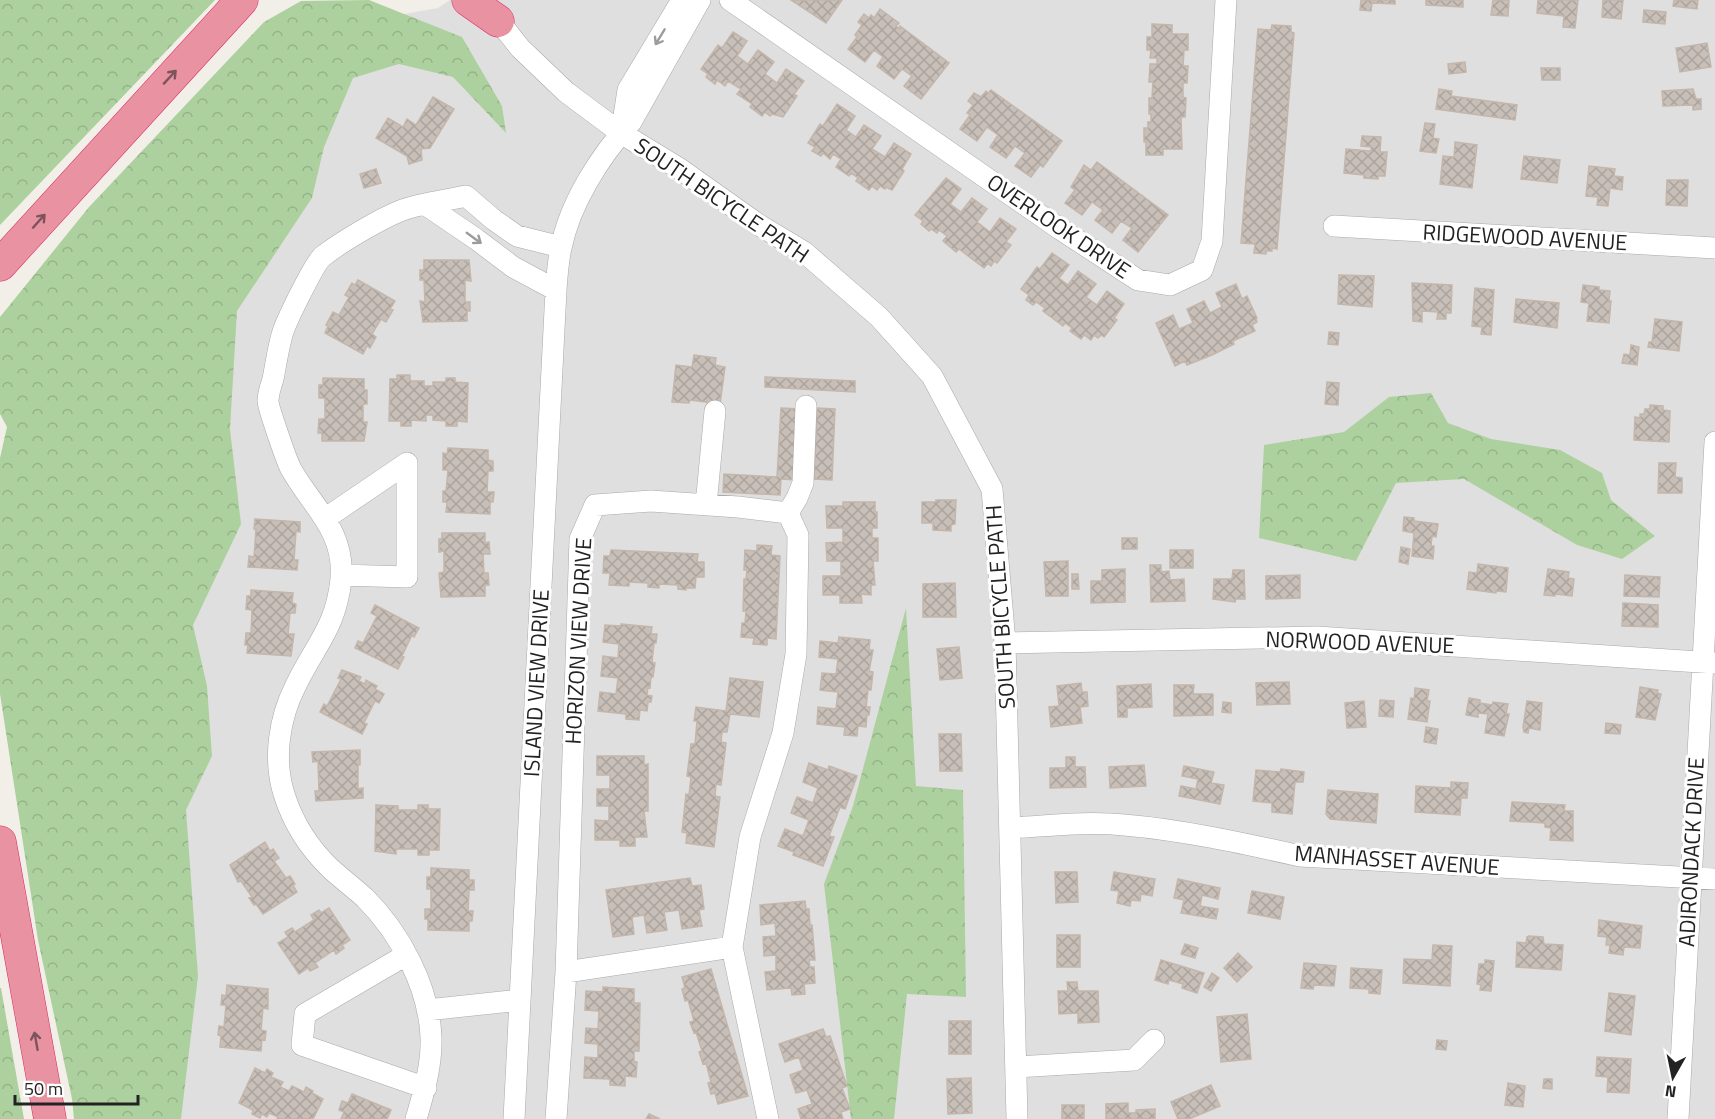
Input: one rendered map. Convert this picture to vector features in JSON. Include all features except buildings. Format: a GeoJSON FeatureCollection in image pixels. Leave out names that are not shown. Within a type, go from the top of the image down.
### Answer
{"type":"FeatureCollection","features":[{"type":"Feature","properties":{"kind":"highway"},"geometry":{"type":"LineString","coordinates":[[0,265],[242,0]]}},
{"type":"Feature","properties":{"kind":"highway"},"geometry":{"type":"LineString","coordinates":[[468,0],[490,10]]}},
{"type":"Feature","properties":{"kind":"highway"},"geometry":{"type":"LineString","coordinates":[[0,842],[50,1119]]}},
{"type":"Feature","properties":{"kind":"street"},"geometry":{"type":"LineString","coordinates":[[416,1119],[426,1088],[431,1036],[421,987],[406,955],[375,909],[332,870],[308,843],[290,813],[281,786],[278,756],[284,716],[296,685],[329,627],[338,601],[341,575],[338,546],[326,518],[291,468],[268,401],[282,333],[320,258],[400,211],[466,196],[517,236],[561,247],[582,188],[633,124],[694,31],[700,0],[679,5],[628,90],[633,124]]}},
{"type":"Feature","properties":{"kind":"street","name":"OVERLOOK DRIVE"},"geometry":{"type":"LineString","coordinates":[[730,0],[1060,229],[1138,280],[1170,285],[1203,270],[1212,241],[1226,0]]}},
{"type":"Feature","properties":{"kind":"street","name":"SOUTH BICYCLE PATH"},"geometry":{"type":"LineString","coordinates":[[490,10],[538,67],[566,92],[633,124],[680,169],[759,225],[804,252],[879,317],[932,376],[992,489],[1005,643],[1017,1119]]}},
{"type":"Feature","properties":{"kind":"street"},"geometry":{"type":"LineString","coordinates":[[426,205],[513,267],[556,290]]}},
{"type":"Feature","properties":{"kind":"street","name":"RIDGEWOOD AVENUE"},"geometry":{"type":"LineString","coordinates":[[1334,226],[1715,248]]}},
{"type":"Feature","properties":{"kind":"street","name":"ISLAND VIEW DRIVE"},"geometry":{"type":"LineString","coordinates":[[514,1119],[556,290],[561,247]]}},
{"type":"Feature","properties":{"kind":"street"},"geometry":{"type":"LineString","coordinates":[[768,1119],[732,947],[750,837],[783,733],[796,654],[798,535],[788,513],[803,483],[806,406]]}},
{"type":"Feature","properties":{"kind":"street"},"geometry":{"type":"LineString","coordinates":[[706,505],[715,411]]}},
{"type":"Feature","properties":{"kind":"street","name":"ADIRONDACK DRIVE"},"geometry":{"type":"LineString","coordinates":[[1678,1119],[1690,878],[1708,662],[1715,442]]}},
{"type":"Feature","properties":{"kind":"street"},"geometry":{"type":"LineString","coordinates":[[326,518],[407,463],[407,577],[341,575]]}},
{"type":"Feature","properties":{"kind":"street","name":"HORIZON VIEW DRIVE"},"geometry":{"type":"LineString","coordinates":[[555,1119],[566,972],[580,539],[595,505],[651,501],[788,513]]}},
{"type":"Feature","properties":{"kind":"street","name":"NORWOOD AVENUE"},"geometry":{"type":"LineString","coordinates":[[1005,643],[1317,637],[1708,662]]}},
{"type":"Feature","properties":{"kind":"street","name":"MANHASSET AVENUE"},"geometry":{"type":"LineString","coordinates":[[1010,828],[1088,824],[1123,825],[1248,844],[1300,856],[1715,879]]}},
{"type":"Feature","properties":{"kind":"street"},"geometry":{"type":"LineString","coordinates":[[566,972],[732,947]]}},
{"type":"Feature","properties":{"kind":"street"},"geometry":{"type":"LineString","coordinates":[[406,955],[305,1014],[302,1045],[426,1088]]}},
{"type":"Feature","properties":{"kind":"street"},"geometry":{"type":"LineString","coordinates":[[427,1010],[520,1000]]}},
{"type":"Feature","properties":{"kind":"street"},"geometry":{"type":"LineString","coordinates":[[1016,1067],[1134,1060],[1154,1040]]}},
{"type":"Feature","properties":{"kind":"shaded area"},"geometry":{"type":"Polygon","coordinates":[[[450,0],[1715,0],[1715,1119],[151,1119],[202,110],[331,27],[438,8],[450,0]]]}},
{"type":"Feature","properties":{"kind":"green space"},"geometry":{"type":"Polygon","coordinates":[[[0,0],[215,0],[0,225],[0,0]]]}},
{"type":"Feature","properties":{"kind":"green space"},"geometry":{"type":"Polygon","coordinates":[[[369,0],[462,37],[502,106],[506,133],[453,77],[399,64],[353,78],[324,147],[312,198],[237,311],[230,429],[241,524],[193,625],[207,686],[212,756],[186,810],[198,976],[181,1119],[74,1119],[72,1099],[38,940],[0,694],[0,458],[7,427],[0,414],[0,317],[89,207],[264,22],[301,1],[369,0]]]}},
{"type":"Feature","properties":{"kind":"green space"},"geometry":{"type":"Polygon","coordinates":[[[1431,393],[1448,423],[1491,439],[1560,450],[1602,473],[1611,500],[1655,536],[1622,559],[1577,545],[1464,479],[1396,483],[1356,561],[1259,538],[1264,445],[1344,432],[1389,397],[1431,393]]]}},
{"type":"Feature","properties":{"kind":"green space"},"geometry":{"type":"Polygon","coordinates":[[[906,608],[916,786],[963,790],[966,997],[907,994],[894,1119],[851,1119],[824,884],[853,806],[906,608]]]}},
{"type":"Feature","properties":{"kind":"green space"},"geometry":{"type":"Polygon","coordinates":[[[1,988],[24,1119],[0,1119],[1,988]]]}}]}
